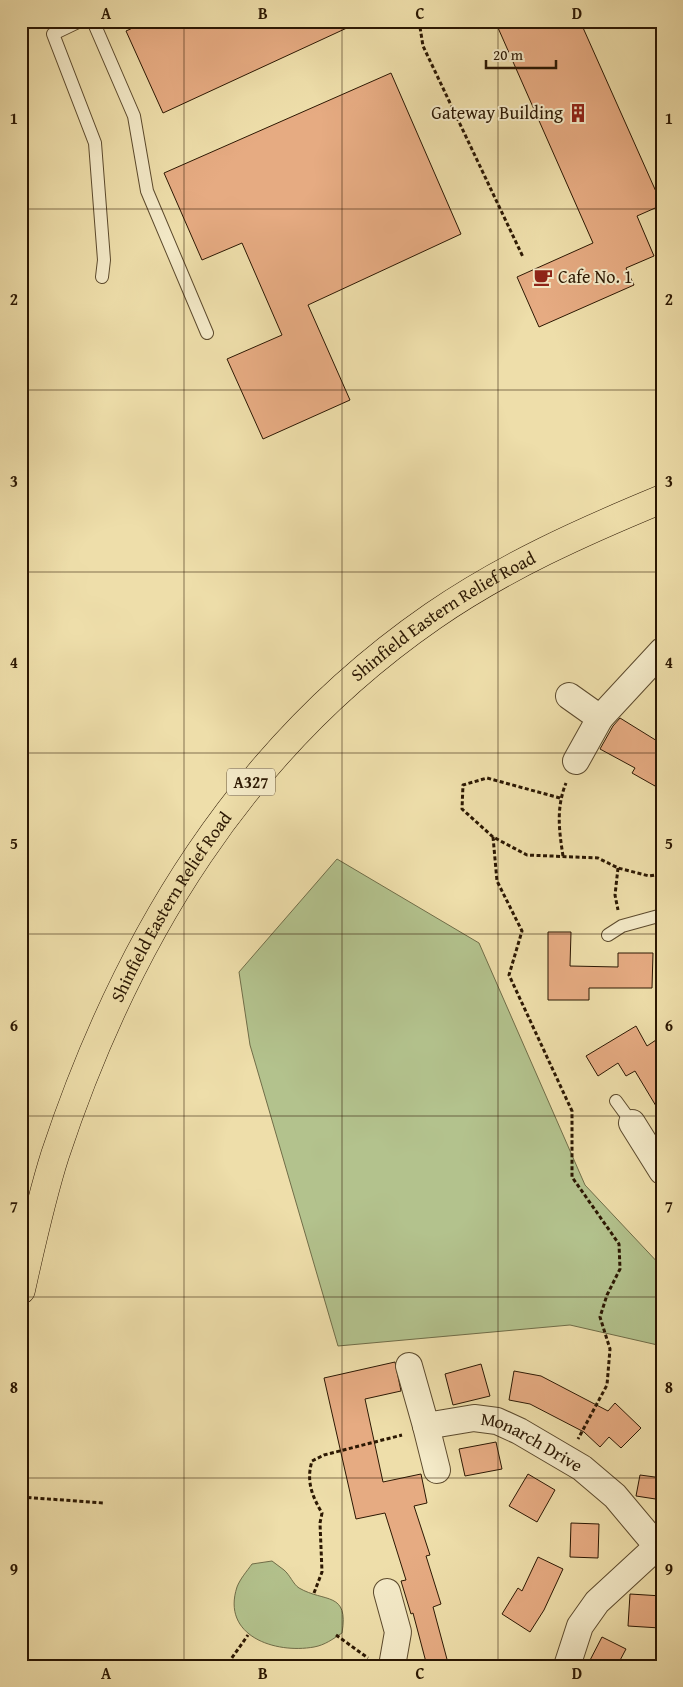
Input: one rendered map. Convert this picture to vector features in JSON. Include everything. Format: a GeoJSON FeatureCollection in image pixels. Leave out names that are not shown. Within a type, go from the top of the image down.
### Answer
{"type":"FeatureCollection","features":[{"type":"Feature","properties":{"kind":"main road","name":"Shinfield Eastern Relief Road"},"geometry":{"type":"LineString","coordinates":[[21,1290],[54,1158],[110,1010],[149,935],[200,851],[249,783],[302,726],[343,687],[385,651],[433,615],[479,586],[550,547],[662,499]]}},
{"type":"Feature","properties":{"kind":"street"},"geometry":{"type":"LineString","coordinates":[[576,761],[600,718],[662,651]]}},
{"type":"Feature","properties":{"kind":"street"},"geometry":{"type":"LineString","coordinates":[[568,696],[600,718]]}},
{"type":"Feature","properties":{"kind":"street"},"geometry":{"type":"LineString","coordinates":[[632,1123],[660,1162]]}},
{"type":"Feature","properties":{"kind":"street"},"geometry":{"type":"LineString","coordinates":[[409,1366],[436,1470]]}},
{"type":"Feature","properties":{"kind":"street","name":"Monarch Drive"},"geometry":{"type":"LineString","coordinates":[[426,1427],[474,1418],[497,1421],[582,1468],[615,1496],[660,1547]]}},
{"type":"Feature","properties":{"kind":"street"},"geometry":{"type":"LineString","coordinates":[[566,1666],[580,1626],[597,1602],[660,1547]]}},
{"type":"Feature","properties":{"kind":"street"},"geometry":{"type":"LineString","coordinates":[[381,1663],[398,1632],[386,1592]]}},
{"type":"Feature","properties":{"kind":"lane"},"geometry":{"type":"LineString","coordinates":[[80,21],[53,34],[96,143],[104,260],[102,277]]}},
{"type":"Feature","properties":{"kind":"lane"},"geometry":{"type":"LineString","coordinates":[[93,21],[134,116],[147,191],[207,333]]}},
{"type":"Feature","properties":{"kind":"lane"},"geometry":{"type":"LineString","coordinates":[[608,935],[622,926],[662,915]]}},
{"type":"Feature","properties":{"kind":"lane"},"geometry":{"type":"LineString","coordinates":[[616,1101],[632,1123]]}},
{"type":"Feature","properties":{"kind":"path"},"geometry":{"type":"LineString","coordinates":[[419,21],[422,46],[523,257]]}},
{"type":"Feature","properties":{"kind":"path"},"geometry":{"type":"LineString","coordinates":[[563,856],[558,824],[560,798],[576,761]]}},
{"type":"Feature","properties":{"kind":"path"},"geometry":{"type":"LineString","coordinates":[[560,798],[486,778],[463,785],[462,809],[493,838],[527,855],[598,858],[618,868],[650,876],[662,874]]}},
{"type":"Feature","properties":{"kind":"path"},"geometry":{"type":"LineString","coordinates":[[493,838],[498,880],[522,931],[509,976],[572,1111],[572,1177],[619,1244],[620,1270],[607,1295],[600,1318],[610,1349],[607,1385],[566,1459]]}},
{"type":"Feature","properties":{"kind":"path"},"geometry":{"type":"LineString","coordinates":[[618,868],[615,895],[622,926]]}},
{"type":"Feature","properties":{"kind":"path"},"geometry":{"type":"LineString","coordinates":[[314,1593],[322,1572],[320,1523],[322,1513],[312,1496],[309,1473],[312,1461],[324,1454],[426,1427]]}},
{"type":"Feature","properties":{"kind":"path"},"geometry":{"type":"LineString","coordinates":[[21,1497],[104,1502]]}},
{"type":"Feature","properties":{"kind":"path"},"geometry":{"type":"LineString","coordinates":[[222,1666],[229,1662],[248,1634]]}},
{"type":"Feature","properties":{"kind":"path"},"geometry":{"type":"LineString","coordinates":[[336,1635],[381,1663]]}},
{"type":"Feature","properties":{"kind":"green space"},"geometry":{"type":"Polygon","coordinates":[[[337,859],[479,943],[585,1185],[662,1267],[662,1346],[570,1325],[338,1346],[250,1045],[239,972],[337,859]]]}},
{"type":"Feature","properties":{"kind":"green space"},"geometry":{"type":"Polygon","coordinates":[[[272,1561],[286,1572],[299,1588],[333,1600],[338,1604],[342,1610],[342,1633],[322,1645],[299,1648],[268,1644],[255,1638],[244,1629],[237,1618],[234,1604],[237,1587],[252,1564],[272,1561]]]}},
{"type":"Feature","properties":{"kind":"building"},"geometry":{"type":"Polygon","coordinates":[[[148,21],[362,21],[163,113],[126,31],[148,21]]]}},
{"type":"Feature","properties":{"kind":"building","name":"Gateway Building"},"geometry":{"type":"Polygon","coordinates":[[[495,21],[580,21],[662,205],[637,216],[654,256],[626,268],[634,285],[539,327],[517,277],[593,243],[495,21]]]}},
{"type":"Feature","properties":{"kind":"building"},"geometry":{"type":"Polygon","coordinates":[[[391,73],[461,234],[308,305],[350,400],[263,439],[227,359],[282,335],[242,243],[202,260],[164,173],[391,73]]]}},
{"type":"Feature","properties":{"kind":"building"},"geometry":{"type":"Polygon","coordinates":[[[620,718],[662,744],[662,773],[655,786],[632,773],[635,768],[600,749],[613,726],[620,718]]]}},
{"type":"Feature","properties":{"kind":"building"},"geometry":{"type":"Polygon","coordinates":[[[548,932],[571,932],[570,966],[618,967],[618,953],[653,953],[652,988],[589,988],[589,1000],[548,1000],[548,932]]]}},
{"type":"Feature","properties":{"kind":"building"},"geometry":{"type":"Polygon","coordinates":[[[636,1026],[647,1046],[662,1036],[662,1116],[635,1071],[626,1076],[618,1063],[598,1076],[586,1056],[636,1026]]]}},
{"type":"Feature","properties":{"kind":"building"},"geometry":{"type":"Polygon","coordinates":[[[395,1362],[401,1391],[365,1399],[383,1482],[421,1474],[427,1503],[414,1506],[430,1555],[426,1556],[441,1604],[433,1607],[448,1663],[436,1666],[427,1666],[413,1613],[411,1614],[401,1581],[406,1580],[385,1513],[356,1519],[324,1378],[395,1362]]]}},
{"type":"Feature","properties":{"kind":"building"},"geometry":{"type":"Polygon","coordinates":[[[481,1364],[490,1396],[453,1405],[445,1374],[481,1364]]]}},
{"type":"Feature","properties":{"kind":"building"},"geometry":{"type":"Polygon","coordinates":[[[514,1371],[541,1376],[608,1411],[615,1403],[641,1428],[621,1448],[609,1437],[600,1447],[584,1432],[530,1404],[509,1400],[514,1371]]]}},
{"type":"Feature","properties":{"kind":"building"},"geometry":{"type":"Polygon","coordinates":[[[496,1442],[502,1469],[465,1476],[459,1449],[496,1442]]]}},
{"type":"Feature","properties":{"kind":"building"},"geometry":{"type":"Polygon","coordinates":[[[528,1474],[555,1490],[537,1522],[509,1506],[528,1474]]]}},
{"type":"Feature","properties":{"kind":"building"},"geometry":{"type":"Polygon","coordinates":[[[640,1475],[662,1478],[662,1500],[636,1496],[640,1475]]]}},
{"type":"Feature","properties":{"kind":"building"},"geometry":{"type":"Polygon","coordinates":[[[571,1523],[599,1524],[598,1558],[570,1557],[571,1523]]]}},
{"type":"Feature","properties":{"kind":"building"},"geometry":{"type":"Polygon","coordinates":[[[538,1557],[563,1569],[544,1610],[530,1632],[502,1614],[518,1588],[522,1591],[538,1557]]]}},
{"type":"Feature","properties":{"kind":"building"},"geometry":{"type":"Polygon","coordinates":[[[630,1594],[662,1596],[660,1628],[628,1626],[630,1594]]]}},
{"type":"Feature","properties":{"kind":"building"},"geometry":{"type":"Polygon","coordinates":[[[602,1637],[626,1649],[617,1666],[587,1666],[602,1637]]]}},
{"type":"Feature","properties":{"kind":"place","name":"Gateway Building"},"geometry":{"type":"Point","coordinates":[578,113]}},
{"type":"Feature","properties":{"kind":"place","name":"Cafe No. 1"},"geometry":{"type":"Point","coordinates":[543,277]}}]}
